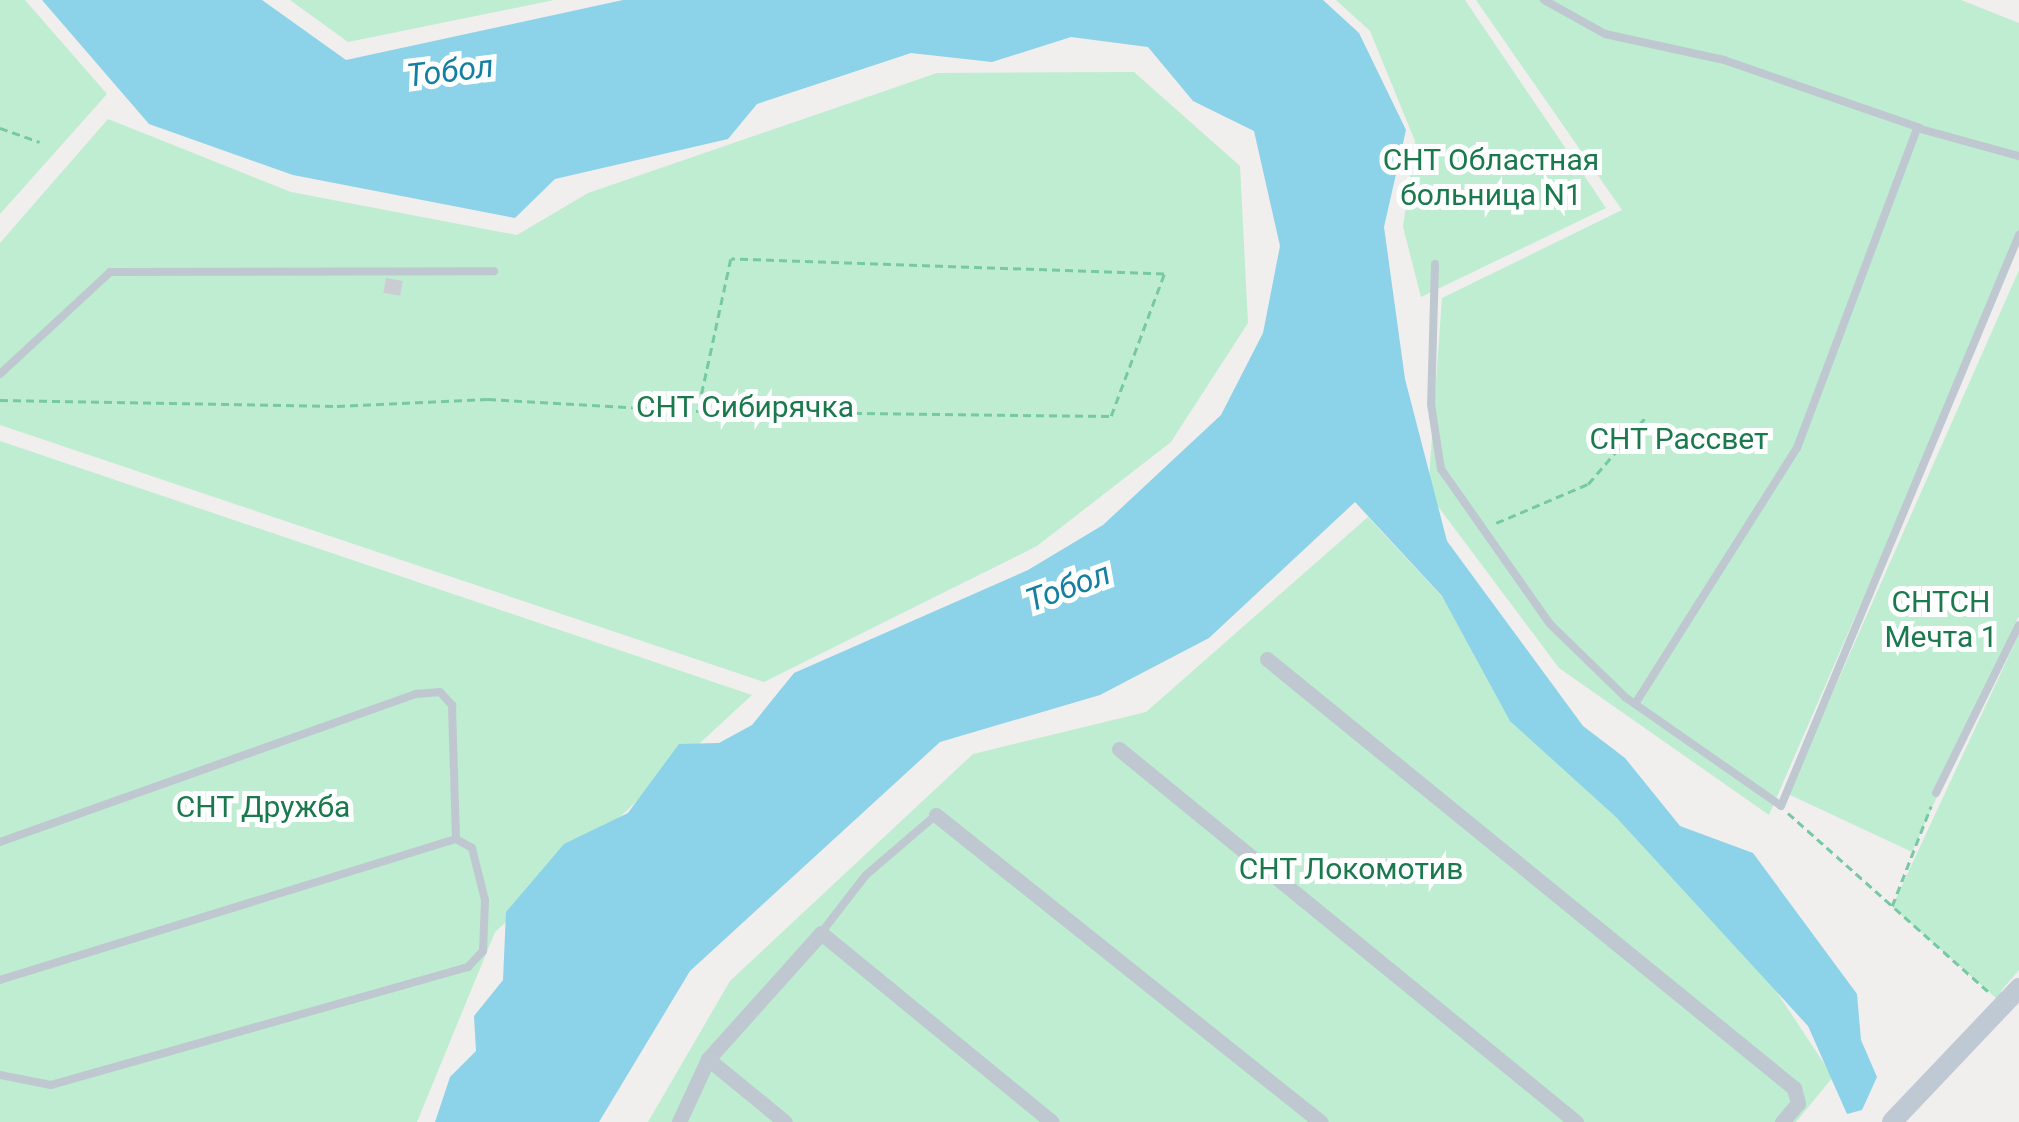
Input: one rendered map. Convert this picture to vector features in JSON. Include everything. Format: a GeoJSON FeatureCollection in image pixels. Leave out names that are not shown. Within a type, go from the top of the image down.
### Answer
{"type":"FeatureCollection","features":[{"type":"Feature","properties":{"kind":"main road"},"geometry":{"type":"LineString","coordinates":[[1892,1122],[2019,988]]}},
{"type":"Feature","properties":{"kind":"street"},"geometry":{"type":"LineString","coordinates":[[1266,659],[1794,1088],[1798,1103],[1782,1122]]}},
{"type":"Feature","properties":{"kind":"street"},"geometry":{"type":"LineString","coordinates":[[1118,750],[1576,1122]]}},
{"type":"Feature","properties":{"kind":"street"},"geometry":{"type":"LineString","coordinates":[[936,815],[1320,1122]]}},
{"type":"Feature","properties":{"kind":"street"},"geometry":{"type":"LineString","coordinates":[[679,1122],[708,1059],[821,933],[1052,1122]]}},
{"type":"Feature","properties":{"kind":"street"},"geometry":{"type":"LineString","coordinates":[[708,1059],[785,1122]]}},
{"type":"Feature","properties":{"kind":"lane"},"geometry":{"type":"LineString","coordinates":[[1544,0],[1605,34],[1724,60],[1929,131]]}},
{"type":"Feature","properties":{"kind":"lane"},"geometry":{"type":"LineString","coordinates":[[1636,704],[1797,448],[1917,128],[2019,156]]}},
{"type":"Feature","properties":{"kind":"lane"},"geometry":{"type":"LineString","coordinates":[[1435,264],[1431,404],[1441,470],[1550,624],[1636,704],[1781,806],[2019,235]]}},
{"type":"Feature","properties":{"kind":"lane"},"geometry":{"type":"LineString","coordinates":[[0,374],[110,272],[494,271]]}},
{"type":"Feature","properties":{"kind":"lane"},"geometry":{"type":"LineString","coordinates":[[1936,793],[2019,625]]}},
{"type":"Feature","properties":{"kind":"lane"},"geometry":{"type":"LineString","coordinates":[[0,842],[432,692],[447,696],[452,705],[456,839]]}},
{"type":"Feature","properties":{"kind":"lane"},"geometry":{"type":"LineString","coordinates":[[821,933],[866,875],[936,815]]}},
{"type":"Feature","properties":{"kind":"lane"},"geometry":{"type":"LineString","coordinates":[[0,980],[456,839],[472,848],[485,900],[483,951],[468,967],[51,1086],[0,1075]]}},
{"type":"Feature","properties":{"kind":"path"},"geometry":{"type":"LineString","coordinates":[[0,128],[40,142]]}},
{"type":"Feature","properties":{"kind":"path"},"geometry":{"type":"LineString","coordinates":[[0,400],[337,406],[488,399],[698,411],[1111,416],[1164,274],[731,259],[698,411]]}},
{"type":"Feature","properties":{"kind":"path"},"geometry":{"type":"LineString","coordinates":[[1484,535],[1497,521],[1588,484],[1646,418]]}},
{"type":"Feature","properties":{"kind":"path"},"geometry":{"type":"LineString","coordinates":[[1892,907],[1936,793]]}},
{"type":"Feature","properties":{"kind":"path"},"geometry":{"type":"LineString","coordinates":[[1781,806],[2004,1005]]}},
{"type":"Feature","properties":{"kind":"green space"},"geometry":{"type":"Polygon","coordinates":[[[0,0],[25,0],[107,94],[0,214],[0,0]]]}},
{"type":"Feature","properties":{"kind":"green space"},"geometry":{"type":"Polygon","coordinates":[[[290,0],[554,0],[348,42],[290,0]]]}},
{"type":"Feature","properties":{"kind":"green space","name":"СНТ Областная больница N1"},"geometry":{"type":"Polygon","coordinates":[[[1336,0],[1465,0],[1606,208],[1421,297],[1403,227],[1415,141],[1370,31],[1336,0]]]}},
{"type":"Feature","properties":{"kind":"green space","name":"СНТ Рассвет"},"geometry":{"type":"Polygon","coordinates":[[[1476,0],[1961,0],[2019,23],[2019,239],[1769,815],[1559,668],[1428,493],[1442,298],[1622,210],[1476,0]]]}},
{"type":"Feature","properties":{"kind":"green space","name":"СНТ Сибирячка"},"geometry":{"type":"Polygon","coordinates":[[[1134,72],[1240,166],[1248,323],[1171,442],[1037,546],[764,682],[0,425],[0,243],[108,119],[291,192],[517,235],[588,193],[937,73],[1134,72]]]}},
{"type":"Feature","properties":{"kind":"green space","name":"СНТСН Мечта 1"},"geometry":{"type":"Polygon","coordinates":[[[2019,270],[2019,616],[1912,852],[1788,794],[2019,270]]]}},
{"type":"Feature","properties":{"kind":"green space","name":"СНТ Дружба"},"geometry":{"type":"Polygon","coordinates":[[[0,441],[752,695],[495,932],[417,1122],[0,1122],[0,441]]]}},
{"type":"Feature","properties":{"kind":"green space","name":"СНТ Локомотив"},"geometry":{"type":"Polygon","coordinates":[[[1368,517],[1696,870],[1833,1077],[1796,1122],[648,1122],[730,981],[973,754],[1146,712],[1368,517]]]}},
{"type":"Feature","properties":{"kind":"green space"},"geometry":{"type":"Polygon","coordinates":[[[2019,634],[2019,970],[2001,991],[2004,1005],[1892,907],[2019,634]]]}},
{"type":"Feature","properties":{"kind":"water","name":"Тобол"},"geometry":{"type":"Polygon","coordinates":[[[42,0],[262,0],[346,60],[623,0],[1323,0],[1359,33],[1406,130],[1384,227],[1405,379],[1447,541],[1583,726],[1625,758],[1680,826],[1753,853],[1857,994],[1861,1040],[1877,1077],[1862,1110],[1847,1114],[1808,1026],[1616,817],[1510,721],[1442,596],[1355,502],[1209,638],[1100,695],[940,742],[690,971],[599,1122],[435,1122],[450,1077],[476,1051],[474,1016],[503,980],[506,912],[564,844],[628,813],[679,744],[719,743],[752,725],[794,673],[1028,570],[1103,525],[1221,415],[1263,333],[1280,246],[1254,131],[1193,101],[1148,47],[1071,37],[992,62],[911,53],[757,104],[728,139],[555,179],[515,218],[293,175],[149,124],[42,0]]]}},
{"type":"Feature","properties":{"kind":"building"},"geometry":{"type":"Polygon","coordinates":[[[386,278],[403,281],[400,296],[383,293],[386,278]]]}}]}
